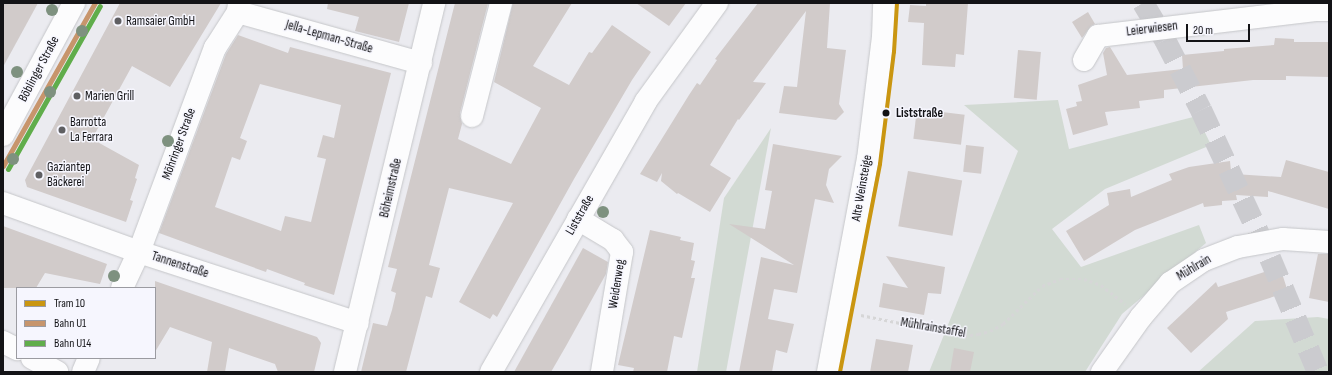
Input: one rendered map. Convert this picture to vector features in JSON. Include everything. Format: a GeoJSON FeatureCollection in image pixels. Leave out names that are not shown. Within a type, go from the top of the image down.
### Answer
{"type":"FeatureCollection","features":[{"type":"Feature","properties":{"kind":"street","name":"Böblinger Straße"},"geometry":{"type":"LineString","coordinates":[[3,135],[74,3]]}},
{"type":"Feature","properties":{"kind":"street","name":"Böheimstraße"},"geometry":{"type":"LineString","coordinates":[[345,372],[421,63],[434,3]]}},
{"type":"Feature","properties":{"kind":"street"},"geometry":{"type":"LineString","coordinates":[[472,116],[501,3]]}},
{"type":"Feature","properties":{"kind":"street","name":"Liststraße"},"geometry":{"type":"LineString","coordinates":[[491,372],[646,101],[717,3]]}},
{"type":"Feature","properties":{"kind":"street","name":"Alte Weinsteige"},"geometry":{"type":"LineString","coordinates":[[828,372],[868,159],[883,37],[884,3]]}},
{"type":"Feature","properties":{"kind":"street","name":"Jella-Lepman-Straße"},"geometry":{"type":"LineString","coordinates":[[239,7],[421,63]]}},
{"type":"Feature","properties":{"kind":"street","name":"Möhringer Straße"},"geometry":{"type":"LineString","coordinates":[[122,287],[140,252],[215,48],[239,7]]}},
{"type":"Feature","properties":{"kind":"street","name":"Leierwiesen"},"geometry":{"type":"LineString","coordinates":[[1084,60],[1098,36],[1316,10],[1329,10]]}},
{"type":"Feature","properties":{"kind":"street","name":"Tannenstraße"},"geometry":{"type":"LineString","coordinates":[[3,203],[140,252],[358,323]]}},
{"type":"Feature","properties":{"kind":"street","name":"Weidenweg"},"geometry":{"type":"LineString","coordinates":[[578,218],[613,240],[622,252],[602,372]]}},
{"type":"Feature","properties":{"kind":"street","name":"Mühlrain"},"geometry":{"type":"LineString","coordinates":[[1102,372],[1141,317],[1170,283],[1204,260],[1238,246],[1283,239],[1329,242]]}},
{"type":"Feature","properties":{"kind":"street"},"geometry":{"type":"LineString","coordinates":[[3,342],[16,348]]}},
{"type":"Feature","properties":{"kind":"street"},"geometry":{"type":"LineString","coordinates":[[34,359],[57,372]]}},
{"type":"Feature","properties":{"kind":"street"},"geometry":{"type":"LineString","coordinates":[[83,372],[89,359]]}},
{"type":"Feature","properties":{"kind":"path","name":"Mühlrainstaffel"},"geometry":{"type":"LineString","coordinates":[[840,310],[964,336],[990,331],[1003,324],[1042,286],[1060,279],[1084,279],[1101,285],[1141,317]]}},
{"type":"Feature","properties":{"kind":"shaded area"},"geometry":{"type":"Polygon","coordinates":[[[1058,100],[1069,149],[1197,116],[1211,145],[1105,189],[1052,229],[1081,267],[1199,225],[1206,243],[1122,314],[1085,372],[929,372],[1018,151],[964,105],[1058,100]]]}},
{"type":"Feature","properties":{"kind":"shaded area"},"geometry":{"type":"Polygon","coordinates":[[[771,128],[726,372],[697,372],[724,198],[771,128]]]}},
{"type":"Feature","properties":{"kind":"shaded area"},"geometry":{"type":"Polygon","coordinates":[[[1318,317],[1329,319],[1329,372],[1198,372],[1255,321],[1318,317]]]}},
{"type":"Feature","properties":{"kind":"building"},"geometry":{"type":"Polygon","coordinates":[[[3,3],[38,3],[3,67],[3,3]]]}},
{"type":"Feature","properties":{"kind":"building"},"geometry":{"type":"Polygon","coordinates":[[[120,3],[221,3],[170,87],[132,66],[92,139],[139,165],[135,178],[137,179],[130,200],[133,201],[126,222],[27,187],[25,180],[120,3]]]}},
{"type":"Feature","properties":{"kind":"building"},"geometry":{"type":"Polygon","coordinates":[[[328,3],[409,3],[399,42],[355,31],[359,17],[327,9],[328,3]]]}},
{"type":"Feature","properties":{"kind":"building"},"geometry":{"type":"Polygon","coordinates":[[[455,3],[488,3],[460,113],[462,124],[458,139],[511,164],[541,108],[494,82],[513,3],[572,3],[533,66],[569,85],[589,52],[592,53],[612,25],[651,52],[632,80],[574,179],[497,317],[493,314],[490,319],[459,302],[513,203],[449,188],[429,265],[440,268],[432,298],[426,296],[406,372],[361,372],[373,323],[387,326],[392,310],[396,293],[391,291],[397,269],[388,267],[455,3]]]}},
{"type":"Feature","properties":{"kind":"building"},"geometry":{"type":"Polygon","coordinates":[[[636,3],[686,3],[669,26],[636,3]]]}},
{"type":"Feature","properties":{"kind":"building"},"geometry":{"type":"Polygon","coordinates":[[[758,3],[830,3],[827,48],[846,50],[839,104],[844,112],[836,120],[779,113],[784,86],[797,87],[806,11],[753,82],[766,83],[739,120],[738,119],[710,165],[731,178],[710,212],[678,193],[677,194],[661,181],[662,173],[657,182],[640,174],[697,83],[700,85],[717,60],[715,59],[758,3]]]}},
{"type":"Feature","properties":{"kind":"building"},"geometry":{"type":"Polygon","coordinates":[[[926,3],[968,3],[964,55],[956,54],[955,67],[922,65],[924,23],[908,22],[910,5],[926,6],[926,3]]]}},
{"type":"Feature","properties":{"kind":"building"},"geometry":{"type":"Polygon","coordinates":[[[1088,12],[1095,24],[1091,26],[1082,38],[1072,22],[1088,12]]]}},
{"type":"Feature","properties":{"kind":"building"},"geometry":{"type":"Polygon","coordinates":[[[238,35],[288,53],[290,47],[391,73],[334,295],[304,285],[305,283],[267,269],[266,272],[159,233],[226,54],[238,35]],[[260,84],[240,138],[247,141],[240,160],[232,157],[215,207],[281,231],[285,216],[311,222],[326,159],[317,157],[323,135],[334,138],[341,105],[260,84]]]}},
{"type":"Feature","properties":{"kind":"building"},"geometry":{"type":"Polygon","coordinates":[[[1275,38],[1294,39],[1294,42],[1329,42],[1329,77],[1286,76],[1286,80],[1253,80],[1164,90],[1164,98],[1139,101],[1140,108],[1105,112],[1108,125],[1073,135],[1066,109],[1077,106],[1076,102],[1082,101],[1078,85],[1107,75],[1103,53],[1106,48],[1110,47],[1127,75],[1183,69],[1182,55],[1224,51],[1224,49],[1274,45],[1275,38]]]}},
{"type":"Feature","properties":{"kind":"building"},"geometry":{"type":"Polygon","coordinates":[[[1018,50],[1041,52],[1037,100],[1014,98],[1018,50]]]}},
{"type":"Feature","properties":{"kind":"building"},"geometry":{"type":"Polygon","coordinates":[[[917,109],[965,115],[961,145],[913,139],[917,109]]]}},
{"type":"Feature","properties":{"kind":"building"},"geometry":{"type":"Polygon","coordinates":[[[773,144],[842,156],[829,169],[826,185],[834,203],[815,199],[797,293],[774,289],[768,319],[794,324],[787,353],[776,350],[772,372],[739,372],[761,257],[794,265],[729,224],[765,229],[772,191],[765,190],[773,144]]]}},
{"type":"Feature","properties":{"kind":"building"},"geometry":{"type":"Polygon","coordinates":[[[966,145],[984,147],[981,174],[963,172],[966,145]]]}},
{"type":"Feature","properties":{"kind":"building"},"geometry":{"type":"Polygon","coordinates":[[[1286,160],[1329,172],[1329,209],[1268,191],[1268,197],[1236,195],[1237,200],[1222,201],[1222,205],[1204,207],[1203,203],[1135,230],[1084,261],[1066,231],[1109,205],[1107,193],[1130,189],[1131,197],[1172,180],[1169,174],[1189,167],[1230,161],[1231,171],[1233,170],[1234,174],[1281,177],[1286,160]]]}},
{"type":"Feature","properties":{"kind":"building"},"geometry":{"type":"Polygon","coordinates":[[[908,171],[962,181],[952,236],[898,226],[908,171]]]}},
{"type":"Feature","properties":{"kind":"building"},"geometry":{"type":"Polygon","coordinates":[[[3,226],[107,264],[100,284],[45,273],[37,287],[3,288],[3,226]]]}},
{"type":"Feature","properties":{"kind":"building"},"geometry":{"type":"Polygon","coordinates":[[[650,230],[681,237],[680,240],[694,243],[691,260],[695,261],[691,278],[695,278],[682,338],[674,336],[667,372],[633,372],[634,368],[618,365],[650,230]]]}},
{"type":"Feature","properties":{"kind":"building"},"geometry":{"type":"Polygon","coordinates":[[[583,248],[608,262],[606,274],[566,346],[551,372],[514,372],[583,248]]]}},
{"type":"Feature","properties":{"kind":"building"},"geometry":{"type":"Polygon","coordinates":[[[1318,254],[1329,254],[1329,302],[1309,298],[1318,254]]]}},
{"type":"Feature","properties":{"kind":"building"},"geometry":{"type":"Polygon","coordinates":[[[886,256],[945,267],[941,294],[928,293],[924,315],[879,307],[883,283],[908,288],[886,256]]]}},
{"type":"Feature","properties":{"kind":"building"},"geometry":{"type":"Polygon","coordinates":[[[1280,267],[1288,292],[1226,312],[1228,319],[1191,353],[1167,328],[1216,282],[1218,287],[1280,267]]]}},
{"type":"Feature","properties":{"kind":"building"},"geometry":{"type":"Polygon","coordinates":[[[155,281],[317,337],[321,343],[314,372],[278,372],[275,364],[229,348],[225,372],[207,372],[212,342],[170,327],[156,350],[155,281]]]}},
{"type":"Feature","properties":{"kind":"building"},"geometry":{"type":"Polygon","coordinates":[[[876,339],[913,345],[908,372],[870,372],[876,339]]]}},
{"type":"Feature","properties":{"kind":"building"},"geometry":{"type":"Polygon","coordinates":[[[954,348],[974,352],[970,372],[950,372],[954,348]]]}},
{"type":"Feature","properties":{"kind":"tunnel"},"geometry":{"type":"LineString","coordinates":[[1143,3],[1165,40],[1201,110],[1270,258],[1318,372]]}},
{"type":"Feature","properties":{"kind":"tram line","name":"10"},"geometry":{"type":"LineString","coordinates":[[840,372],[880,164],[894,52],[897,3]]}},
{"type":"Feature","properties":{"kind":"rail line","name":"U1"},"geometry":{"type":"LineString","coordinates":[[3,166],[95,3]]}},
{"type":"Feature","properties":{"kind":"rail line","name":"U14"},"geometry":{"type":"LineString","coordinates":[[8,169],[100,6]]}},
{"type":"Feature","properties":{"kind":"place","name":"Ramsaier GmbH"},"geometry":{"type":"Point","coordinates":[118,21]}},
{"type":"Feature","properties":{"kind":"place","name":"Marien Grill"},"geometry":{"type":"Point","coordinates":[77,96]}},
{"type":"Feature","properties":{"kind":"place","name":"Liststraße"},"geometry":{"type":"Point","coordinates":[886,113]}},
{"type":"Feature","properties":{"kind":"place","name":"Barrotta La Ferrara"},"geometry":{"type":"Point","coordinates":[62,130]}},
{"type":"Feature","properties":{"kind":"place","name":"Gaziantep Bäckerei"},"geometry":{"type":"Point","coordinates":[39,175]}}]}
